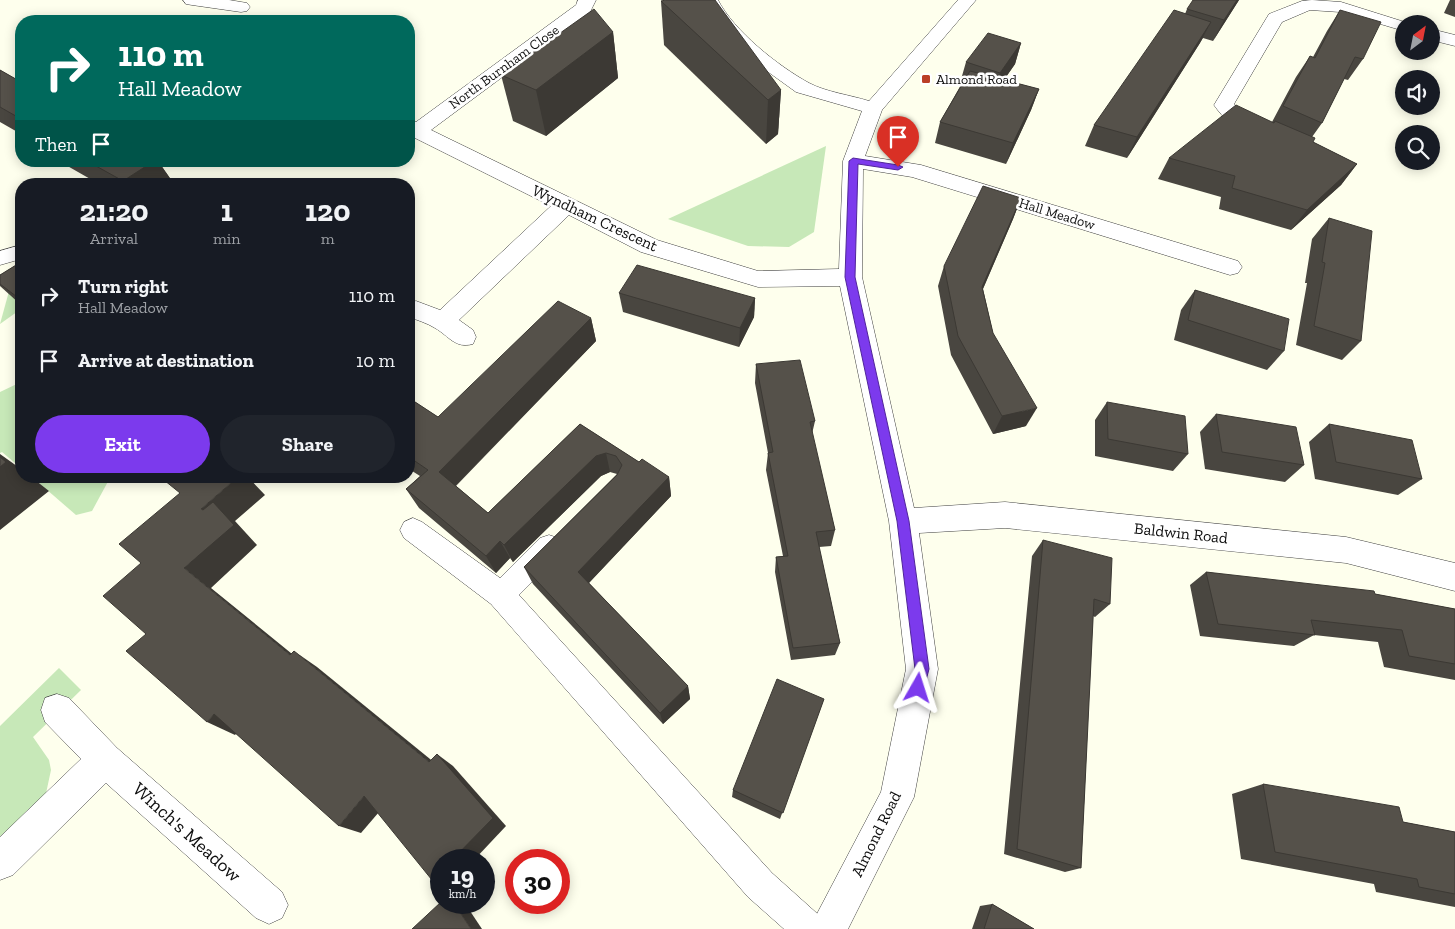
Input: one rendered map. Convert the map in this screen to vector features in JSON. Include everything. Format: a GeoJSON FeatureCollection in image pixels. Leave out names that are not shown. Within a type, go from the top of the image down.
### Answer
{"type":"FeatureCollection","features":[{"type":"Feature","properties":{"kind":"street"},"geometry":{"type":"LineString","coordinates":[[192,0],[243,9]]}},
{"type":"Feature","properties":{"kind":"street","name":"North Burnham Close"},"geometry":{"type":"LineString","coordinates":[[415,128],[584,8],[587,0]]}},
{"type":"Feature","properties":{"kind":"street"},"geometry":{"type":"LineString","coordinates":[[709,0],[718,17],[749,49],[803,88],[872,108]]}},
{"type":"Feature","properties":{"kind":"street","name":"Almond Road"},"geometry":{"type":"LineString","coordinates":[[828,929],[897,797],[922,669],[903,521],[850,277],[853,161],[872,108],[967,0]]}},
{"type":"Feature","properties":{"kind":"street"},"geometry":{"type":"LineString","coordinates":[[1279,140],[1243,124],[1224,105],[1275,18],[1308,5],[1341,7],[1395,23]]}},
{"type":"Feature","properties":{"kind":"street"},"geometry":{"type":"LineString","coordinates":[[1440,37],[1455,42]]}},
{"type":"Feature","properties":{"kind":"street","name":"Wyndham Crescent"},"geometry":{"type":"LineString","coordinates":[[415,130],[649,246],[758,279],[850,277]]}},
{"type":"Feature","properties":{"kind":"street","name":"Hall Meadow"},"geometry":{"type":"LineString","coordinates":[[853,161],[914,170],[1230,267]]}},
{"type":"Feature","properties":{"kind":"street"},"geometry":{"type":"LineString","coordinates":[[443,322],[565,206]]}},
{"type":"Feature","properties":{"kind":"street"},"geometry":{"type":"LineString","coordinates":[[416,310],[443,322],[464,337]]}},
{"type":"Feature","properties":{"kind":"street","name":"Baldwin Road"},"geometry":{"type":"LineString","coordinates":[[903,521],[1004,515],[1346,550],[1455,577]]}},
{"type":"Feature","properties":{"kind":"street","name":"Winch's Meadow"},"geometry":{"type":"LineString","coordinates":[[57,710],[105,760],[269,905]]}},
{"type":"Feature","properties":{"kind":"street"},"geometry":{"type":"LineString","coordinates":[[0,862],[105,760]]}},
{"type":"Feature","properties":{"kind":"lane"},"geometry":{"type":"LineString","coordinates":[[0,258],[15,254]]}},
{"type":"Feature","properties":{"kind":"lane"},"geometry":{"type":"LineString","coordinates":[[413,530],[501,595],[760,885],[809,929]]}},
{"type":"Feature","properties":{"kind":"lane"},"geometry":{"type":"LineString","coordinates":[[501,595],[563,533]]}},
{"type":"Feature","properties":{"kind":"green space"},"geometry":{"type":"Polygon","coordinates":[[[826,146],[814,232],[789,247],[748,246],[668,219],[826,146]]]}},
{"type":"Feature","properties":{"kind":"green space"},"geometry":{"type":"Polygon","coordinates":[[[15,280],[15,313],[0,324],[11,284],[15,280]]]}},
{"type":"Feature","properties":{"kind":"green space"},"geometry":{"type":"Polygon","coordinates":[[[15,385],[15,463],[2,452],[0,453],[0,392],[15,385]]]}},
{"type":"Feature","properties":{"kind":"green space"},"geometry":{"type":"Polygon","coordinates":[[[39,483],[107,483],[92,511],[76,515],[39,483]]]}},
{"type":"Feature","properties":{"kind":"green space"},"geometry":{"type":"Polygon","coordinates":[[[59,668],[81,690],[33,737],[49,760],[51,770],[45,798],[0,847],[0,726],[59,668]]]}},
{"type":"Feature","properties":{"kind":"building"},"geometry":{"type":"Polygon","coordinates":[[[715,0],[781,90],[768,100],[661,1],[715,0]]]}},
{"type":"Feature","properties":{"kind":"building"},"geometry":{"type":"Polygon","coordinates":[[[1193,0],[1237,0],[1224,20],[1187,9],[1193,0]]]}},
{"type":"Feature","properties":{"kind":"building"},"geometry":{"type":"Polygon","coordinates":[[[594,9],[613,32],[536,90],[501,75],[594,9]]]}},
{"type":"Feature","properties":{"kind":"building"},"geometry":{"type":"Polygon","coordinates":[[[1174,10],[1211,22],[1137,137],[1094,125],[1174,10]]]}},
{"type":"Feature","properties":{"kind":"building"},"geometry":{"type":"Polygon","coordinates":[[[1340,10],[1381,22],[1363,59],[1355,57],[1322,123],[1283,106],[1310,56],[1315,58],[1340,10]]]}},
{"type":"Feature","properties":{"kind":"building"},"geometry":{"type":"Polygon","coordinates":[[[988,33],[1021,43],[1000,73],[966,62],[988,33]]]}},
{"type":"Feature","properties":{"kind":"building"},"geometry":{"type":"Polygon","coordinates":[[[0,70],[15,79],[15,116],[0,107],[0,70]]]}},
{"type":"Feature","properties":{"kind":"building"},"geometry":{"type":"Polygon","coordinates":[[[970,71],[1039,89],[1013,143],[940,122],[970,71]]]}},
{"type":"Feature","properties":{"kind":"building"},"geometry":{"type":"Polygon","coordinates":[[[1236,105],[1274,123],[1275,121],[1315,138],[1313,142],[1357,164],[1307,210],[1232,188],[1235,176],[1169,158],[1236,105]]]}},
{"type":"Feature","properties":{"kind":"building"},"geometry":{"type":"Polygon","coordinates":[[[98,167],[145,167],[128,178],[118,178],[98,167]]]}},
{"type":"Feature","properties":{"kind":"building"},"geometry":{"type":"Polygon","coordinates":[[[983,186],[1021,198],[982,287],[993,333],[1037,408],[1002,416],[958,336],[944,266],[983,186]]]}},
{"type":"Feature","properties":{"kind":"building"},"geometry":{"type":"Polygon","coordinates":[[[1329,218],[1372,231],[1361,341],[1314,326],[1325,263],[1322,262],[1329,218]]]}},
{"type":"Feature","properties":{"kind":"building"},"geometry":{"type":"Polygon","coordinates":[[[637,265],[755,298],[740,328],[619,293],[637,265]]]}},
{"type":"Feature","properties":{"kind":"building"},"geometry":{"type":"Polygon","coordinates":[[[15,266],[15,295],[0,284],[0,275],[15,266]]]}},
{"type":"Feature","properties":{"kind":"building"},"geometry":{"type":"Polygon","coordinates":[[[1195,290],[1289,319],[1284,351],[1188,320],[1195,290]]]}},
{"type":"Feature","properties":{"kind":"building"},"geometry":{"type":"Polygon","coordinates":[[[558,301],[591,318],[439,472],[488,513],[580,424],[639,462],[642,459],[669,477],[578,572],[688,686],[660,713],[524,567],[617,475],[622,465],[616,456],[606,453],[596,456],[504,545],[500,541],[486,556],[406,489],[428,470],[415,461],[415,402],[438,417],[558,301]]]}},
{"type":"Feature","properties":{"kind":"building"},"geometry":{"type":"Polygon","coordinates":[[[800,360],[815,421],[810,422],[835,530],[816,532],[840,643],[793,648],[776,557],[788,556],[768,453],[773,452],[756,364],[800,360]]]}},
{"type":"Feature","properties":{"kind":"building"},"geometry":{"type":"Polygon","coordinates":[[[1107,402],[1185,416],[1188,454],[1108,439],[1107,402]]]}},
{"type":"Feature","properties":{"kind":"building"},"geometry":{"type":"Polygon","coordinates":[[[1216,414],[1296,427],[1304,465],[1222,452],[1216,414]]]}},
{"type":"Feature","properties":{"kind":"building"},"geometry":{"type":"Polygon","coordinates":[[[1329,424],[1412,440],[1422,479],[1336,462],[1329,424]]]}},
{"type":"Feature","properties":{"kind":"building"},"geometry":{"type":"Polygon","coordinates":[[[0,457],[6,462],[0,467],[0,457]]]}},
{"type":"Feature","properties":{"kind":"building"},"geometry":{"type":"Polygon","coordinates":[[[168,483],[231,483],[201,509],[203,510],[213,502],[234,525],[184,568],[290,655],[294,651],[429,762],[437,754],[493,818],[463,849],[430,849],[430,878],[364,796],[339,826],[214,714],[207,722],[126,651],[146,634],[103,596],[141,563],[119,544],[180,493],[168,483]]]}},
{"type":"Feature","properties":{"kind":"building"},"geometry":{"type":"Polygon","coordinates":[[[1043,540],[1112,558],[1110,604],[1094,599],[1081,868],[1017,849],[1043,540]]]}},
{"type":"Feature","properties":{"kind":"building"},"geometry":{"type":"Polygon","coordinates":[[[1206,572],[1374,591],[1375,594],[1455,609],[1455,664],[1409,656],[1402,630],[1311,620],[1315,635],[1218,624],[1206,572]]]}},
{"type":"Feature","properties":{"kind":"building"},"geometry":{"type":"Polygon","coordinates":[[[777,679],[824,699],[783,813],[733,790],[777,679]]]}},
{"type":"Feature","properties":{"kind":"building"},"geometry":{"type":"Polygon","coordinates":[[[1263,784],[1399,807],[1403,822],[1455,832],[1455,894],[1419,887],[1417,879],[1275,852],[1263,784]]]}},
{"type":"Feature","properties":{"kind":"building"},"geometry":{"type":"Polygon","coordinates":[[[992,904],[1034,929],[984,929],[992,904]]]}},
{"type":"Feature","properties":{"kind":"building"},"geometry":{"type":"Polygon","coordinates":[[[430,912],[430,914],[461,914],[471,929],[412,929],[430,912]]]}},
{"type":"Feature","properties":{"kind":"place","name":"Almond Road"},"geometry":{"type":"Point","coordinates":[926,79]}},
{"type":"Feature","properties":{"kind":"route"},"geometry":{"type":"LineString","coordinates":[[898,167],[853,161],[850,277],[903,521],[922,669],[918,688]]}}]}
